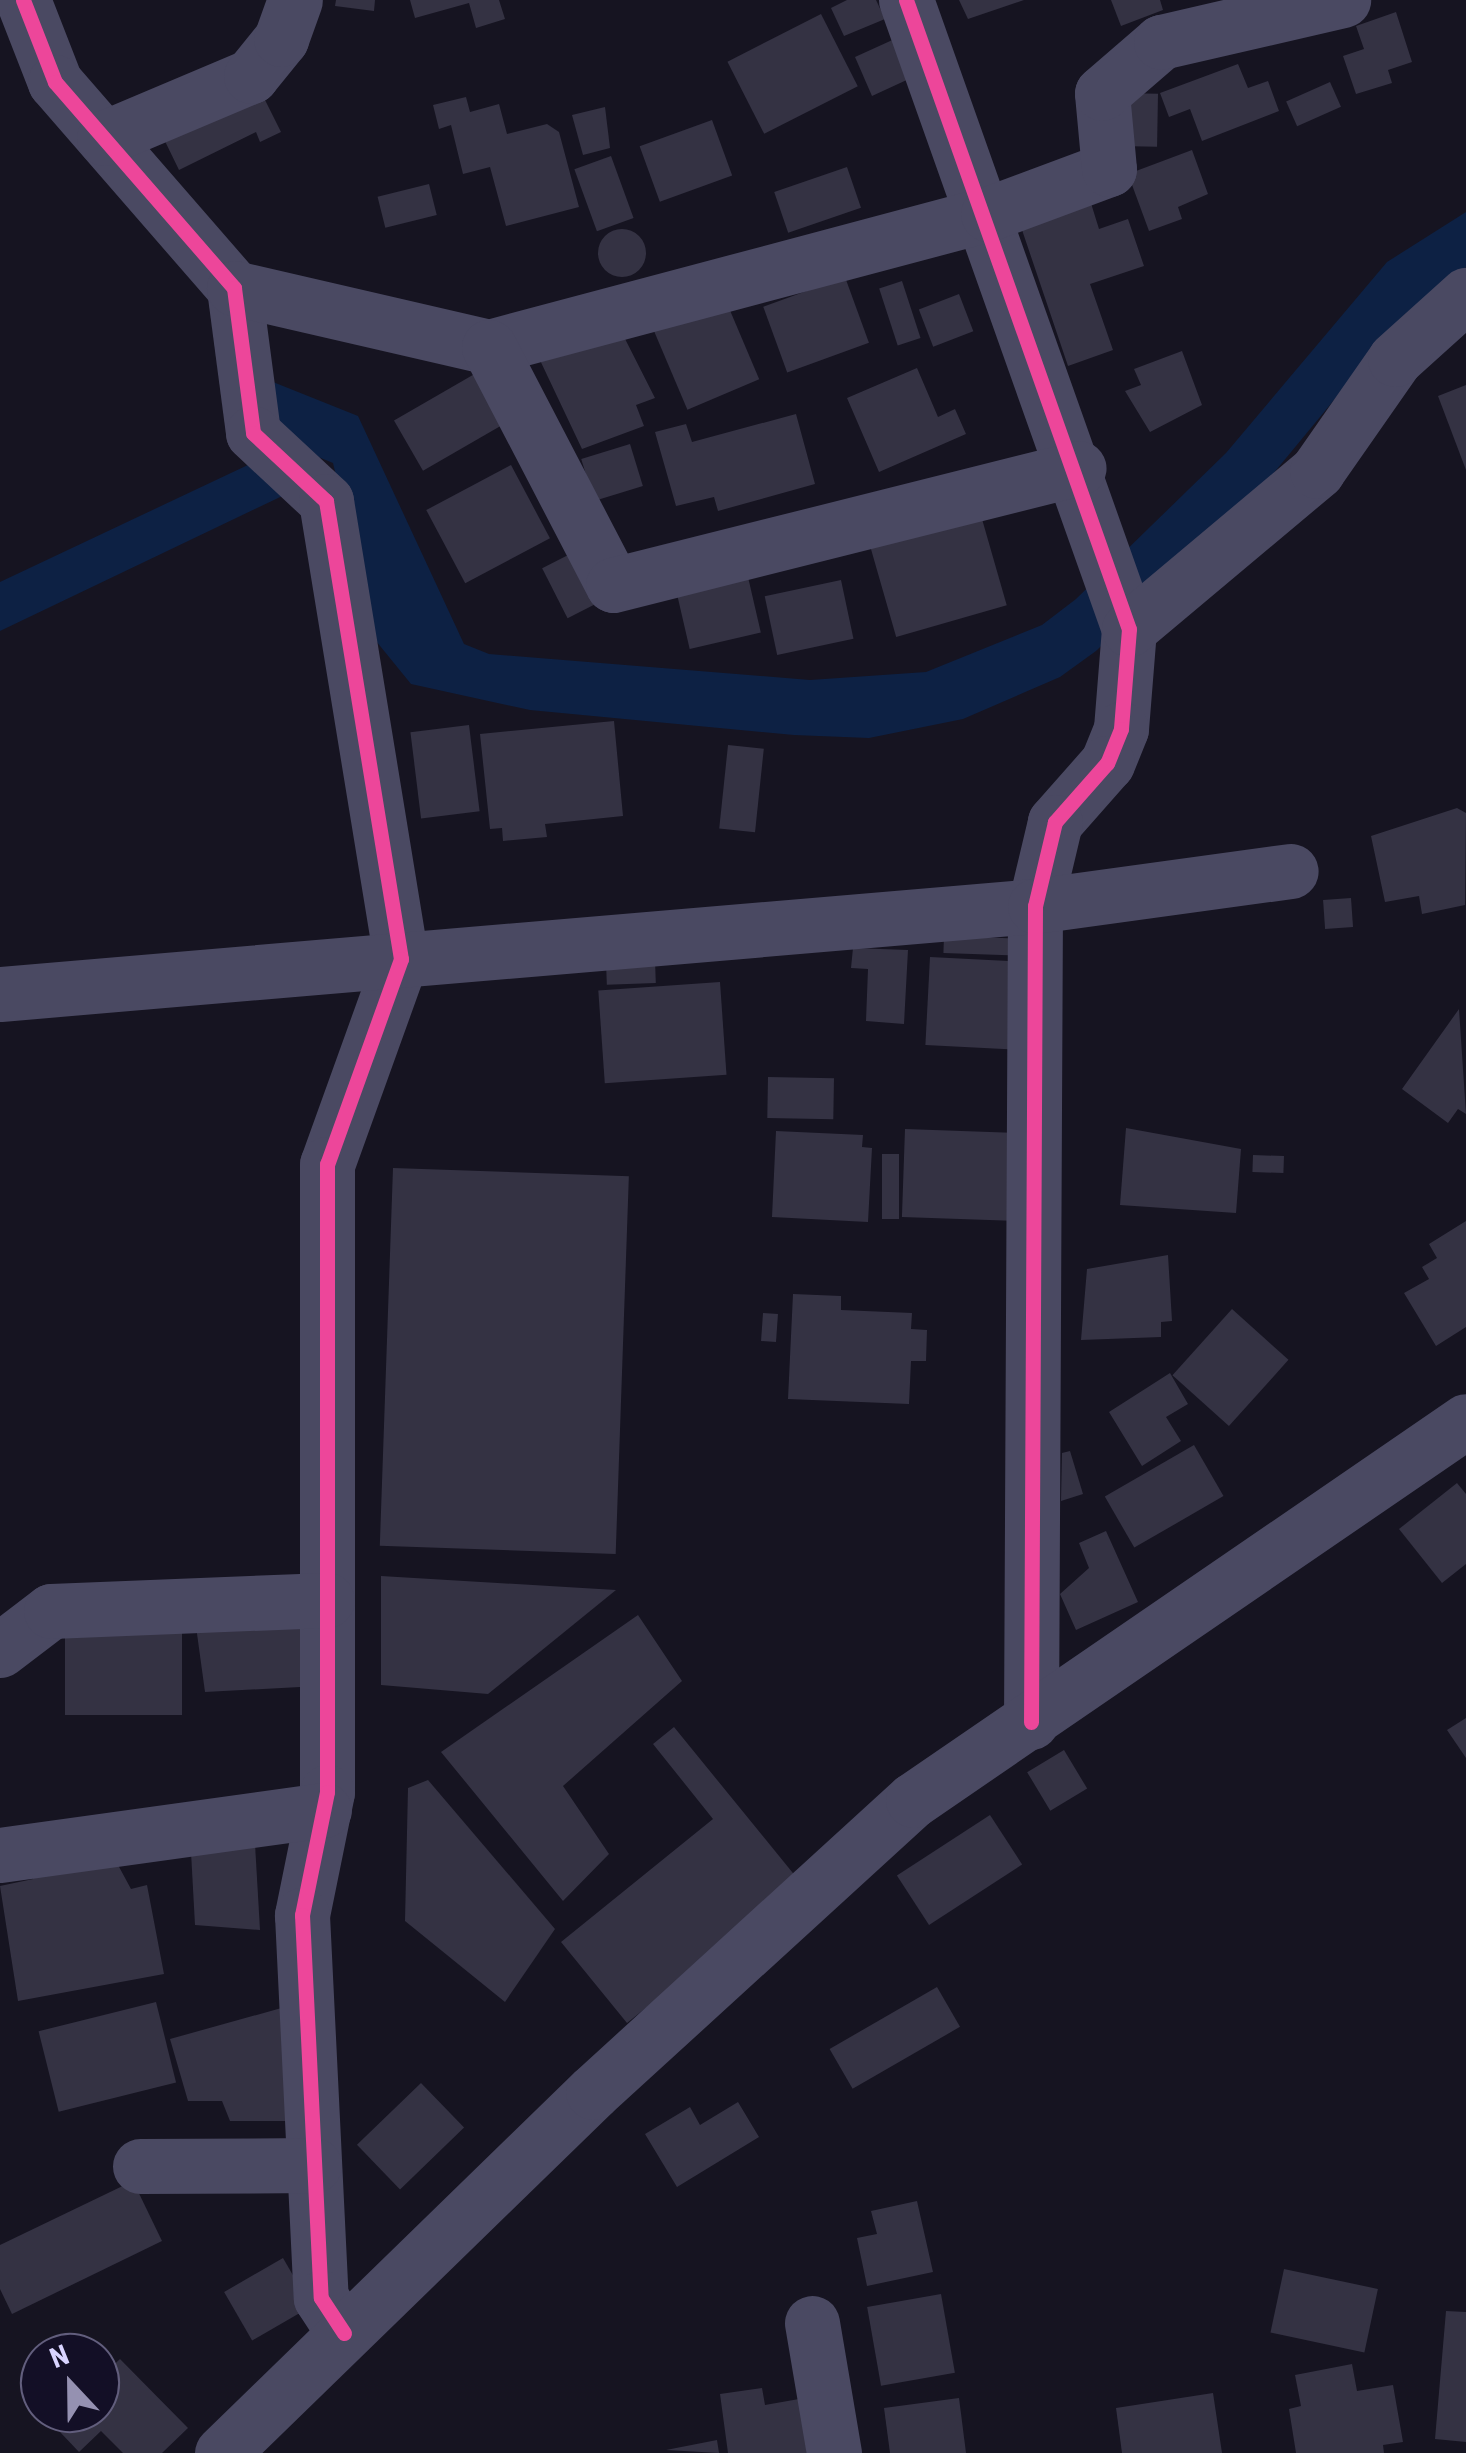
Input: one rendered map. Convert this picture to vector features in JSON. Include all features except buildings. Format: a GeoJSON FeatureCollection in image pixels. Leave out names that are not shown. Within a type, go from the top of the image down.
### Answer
{"type":"FeatureCollection","features":[{"type":"Feature","properties":{"kind":"street"},"geometry":{"type":"LineString","coordinates":[[24,0],[55,82],[234,288],[253,432],[326,501],[401,958],[327,1164],[324,1810],[302,1915],[322,2298],[344,2333]]}},
{"type":"Feature","properties":{"kind":"street"},"geometry":{"type":"LineString","coordinates":[[104,138],[251,76],[281,39],[296,0]]}},
{"type":"Feature","properties":{"kind":"street"},"geometry":{"type":"LineString","coordinates":[[906,0],[1079,468],[1129,629],[1121,729],[1107,762],[1054,822],[1035,906],[1031,1722]]}},
{"type":"Feature","properties":{"kind":"street"},"geometry":{"type":"LineString","coordinates":[[234,288],[489,347],[988,214],[1109,169],[1102,94],[1162,42],[1343,0]]}},
{"type":"Feature","properties":{"kind":"street"},"geometry":{"type":"LineString","coordinates":[[1129,629],[1316,471],[1394,359],[1466,295]]}},
{"type":"Feature","properties":{"kind":"street"},"geometry":{"type":"LineString","coordinates":[[489,347],[614,584],[1079,468]]}},
{"type":"Feature","properties":{"kind":"street"},"geometry":{"type":"LineString","coordinates":[[0,994],[1035,906],[1291,871]]}},
{"type":"Feature","properties":{"kind":"street"},"geometry":{"type":"LineString","coordinates":[[222,2453],[344,2333],[913,1800],[1466,1421]]}},
{"type":"Feature","properties":{"kind":"street"},"geometry":{"type":"LineString","coordinates":[[0,1650],[51,1611],[327,1600]]}},
{"type":"Feature","properties":{"kind":"street"},"geometry":{"type":"LineString","coordinates":[[0,1854],[324,1810]]}},
{"type":"Feature","properties":{"kind":"street"},"geometry":{"type":"LineString","coordinates":[[140,2166],[314,2166]]}},
{"type":"Feature","properties":{"kind":"street"},"geometry":{"type":"LineString","coordinates":[[812,2323],[834,2453]]}},
{"type":"Feature","properties":{"kind":"water"},"geometry":{"type":"Polygon","coordinates":[[[1466,212],[1466,267],[1405,314],[1263,486],[1096,651],[1060,677],[963,719],[869,738],[794,735],[530,710],[411,684],[376,641],[333,463],[316,456],[297,489],[0,631],[0,582],[250,464],[273,382],[358,416],[464,644],[489,654],[810,680],[926,672],[1042,625],[1076,599],[1226,453],[1387,262],[1466,212]]]}},
{"type":"Feature","properties":{"kind":"cycle path"},"geometry":{"type":"LineString","coordinates":[[23,0],[55,82],[234,288],[253,433],[326,501],[401,959],[327,1164],[327,1792],[302,1915],[321,2298],[344,2333]]}},
{"type":"Feature","properties":{"kind":"cycle path"},"geometry":{"type":"LineString","coordinates":[[906,0],[1129,629],[1121,729],[1107,763],[1055,822],[1035,906],[1031,1722]]}}]}
